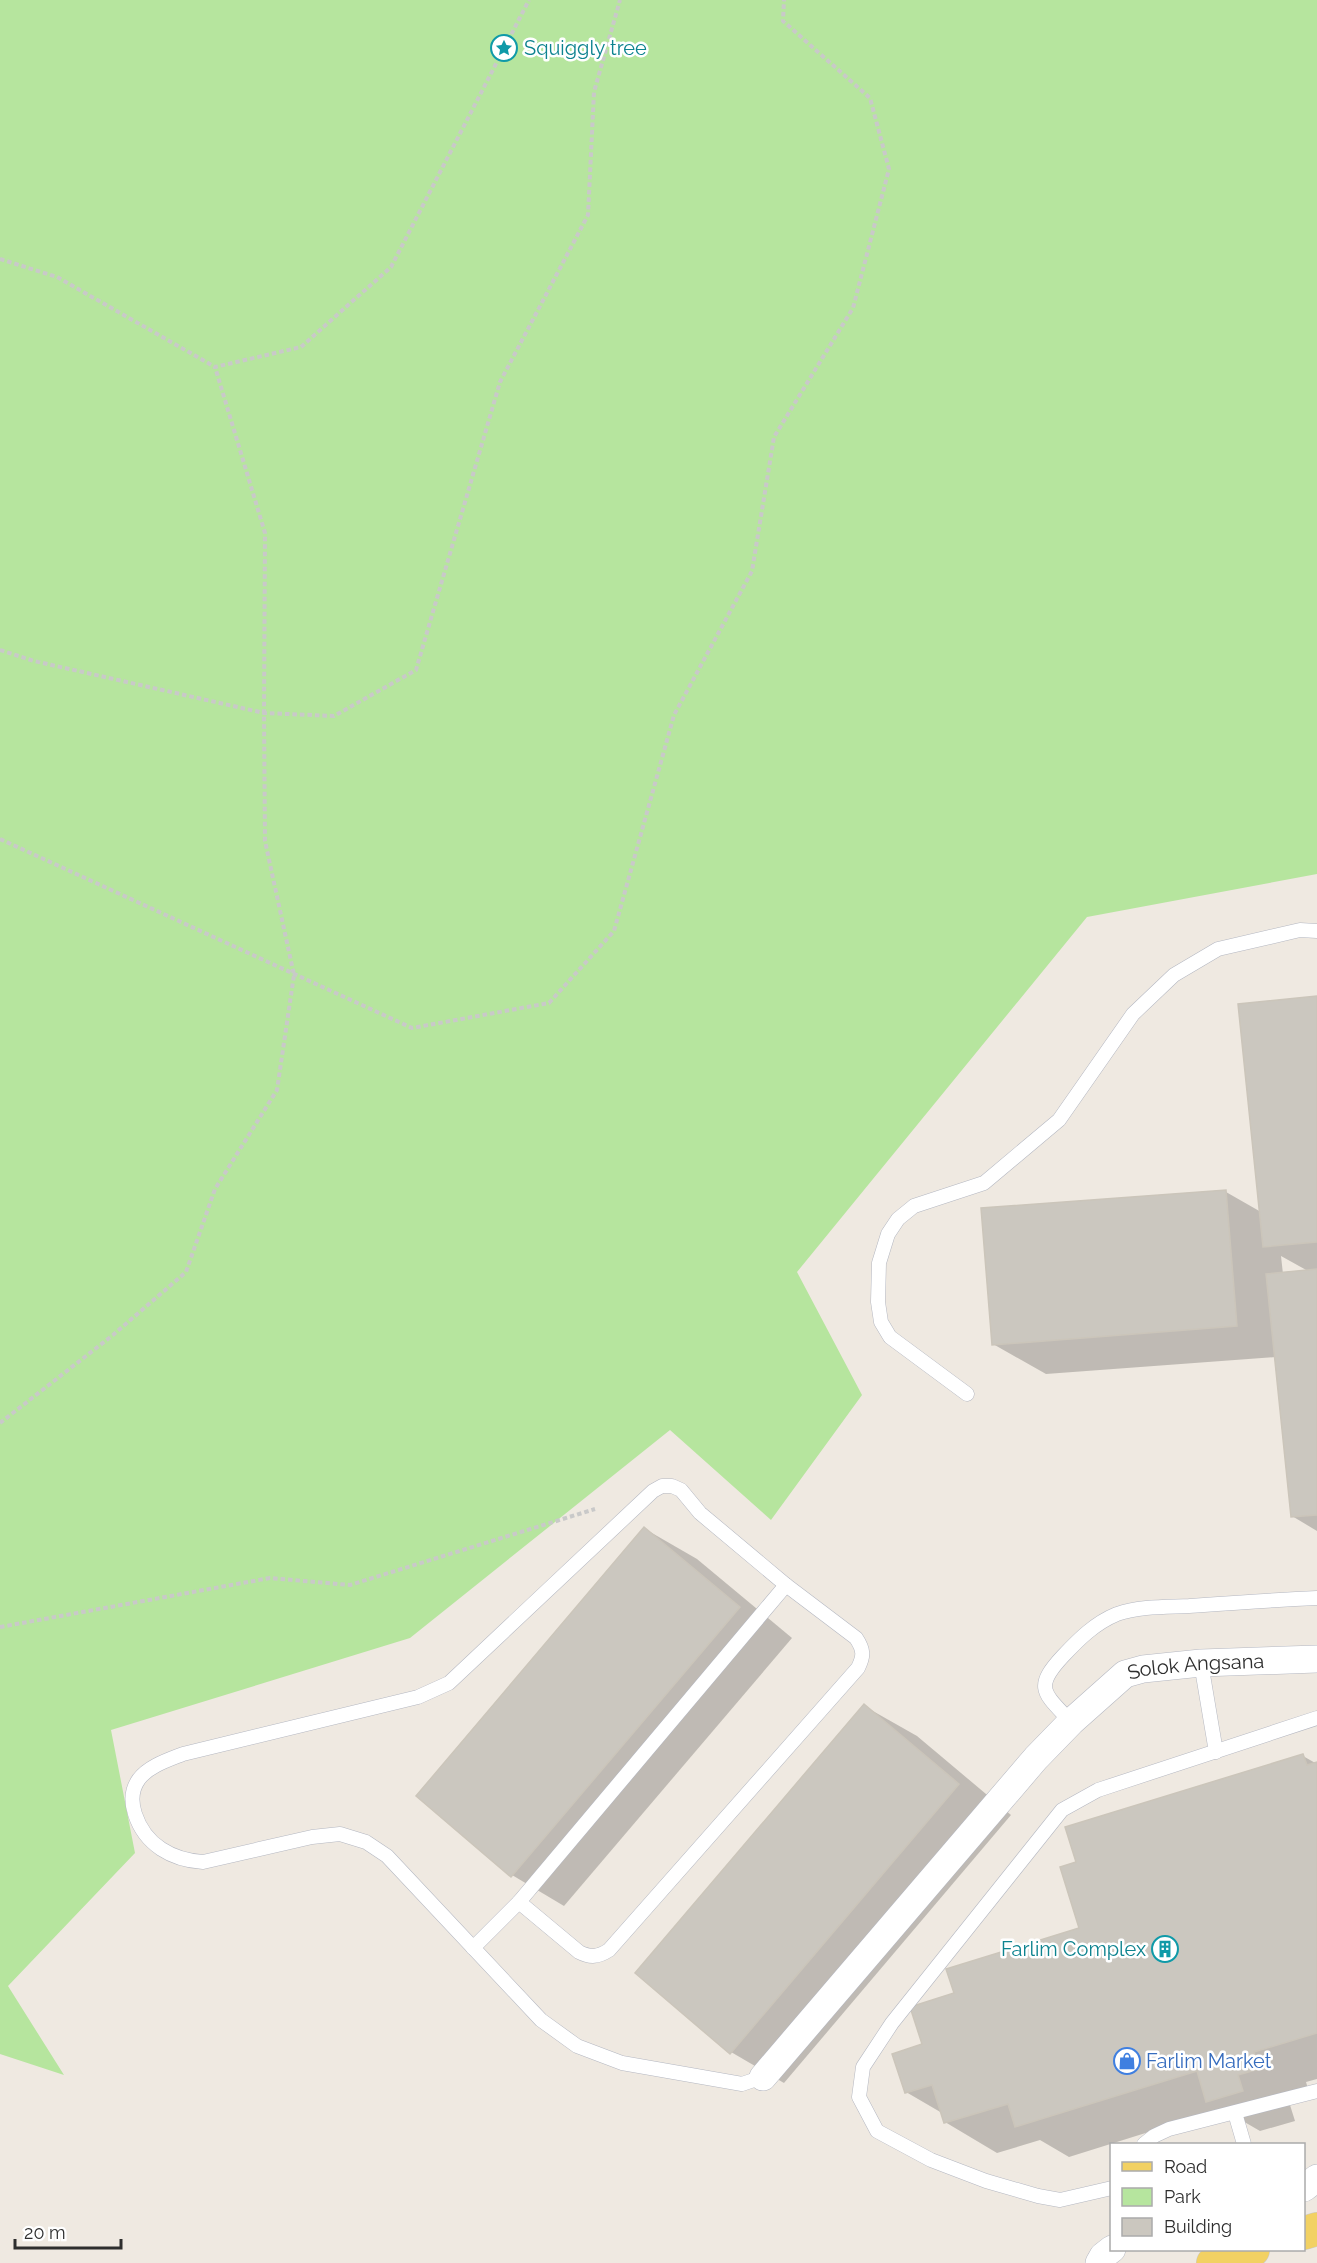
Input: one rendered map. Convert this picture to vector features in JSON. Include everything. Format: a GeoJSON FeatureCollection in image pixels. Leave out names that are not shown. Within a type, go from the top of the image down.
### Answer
{"type":"FeatureCollection","features":[{"type":"Feature","properties":{"kind":"main road"},"geometry":{"type":"LineString","coordinates":[[1213,2263],[1250,2251]]}},
{"type":"Feature","properties":{"kind":"street","name":"Solok Angsana"},"geometry":{"type":"LineString","coordinates":[[764,2077],[1036,1758],[1071,1722],[1125,1674],[1143,1669],[1201,1663],[1317,1659]]}},
{"type":"Feature","properties":{"kind":"street"},"geometry":{"type":"LineString","coordinates":[[1305,2187],[1317,2178]]}},
{"type":"Feature","properties":{"kind":"street"},"geometry":{"type":"LineString","coordinates":[[1100,2263],[1103,2256],[1110,2251]]}},
{"type":"Feature","properties":{"kind":"lane"},"geometry":{"type":"LineString","coordinates":[[967,1395],[890,1337],[881,1322],[878,1302],[879,1263],[888,1234],[898,1219],[914,1206],[984,1183],[1059,1120],[1132,1014],[1174,975],[1218,949],[1300,930],[1317,931]]}},
{"type":"Feature","properties":{"kind":"lane"},"geometry":{"type":"LineString","coordinates":[[519,1902],[579,1952],[589,1957],[599,1956],[609,1950],[858,1668],[863,1659],[863,1647],[856,1638],[786,1585],[700,1513],[681,1490],[672,1486],[662,1486],[653,1491],[458,1677],[439,1689],[418,1697],[183,1754],[159,1764],[141,1777],[133,1791],[133,1808],[139,1827],[151,1842],[169,1854],[187,1861],[203,1862],[312,1837],[340,1834],[366,1842],[387,1857],[541,2020],[577,2046],[622,2063],[742,2084],[764,2077]]}},
{"type":"Feature","properties":{"kind":"lane"},"geometry":{"type":"LineString","coordinates":[[473,1948],[519,1902],[786,1585]]}},
{"type":"Feature","properties":{"kind":"lane"},"geometry":{"type":"LineString","coordinates":[[1071,1722],[1045,1690],[1045,1679],[1050,1670],[1083,1636],[1110,1618],[1132,1610],[1148,1608],[1317,1598]]}},
{"type":"Feature","properties":{"kind":"lane"},"geometry":{"type":"LineString","coordinates":[[1201,1663],[1216,1752]]}},
{"type":"Feature","properties":{"kind":"lane"},"geometry":{"type":"LineString","coordinates":[[1110,2188],[1060,2200],[986,2181],[931,2160],[877,2130],[859,2097],[863,2067],[892,2023],[1062,1810],[1098,1791],[1317,1718]]}},
{"type":"Feature","properties":{"kind":"lane"},"geometry":{"type":"LineString","coordinates":[[1146,2143],[1154,2136],[1169,2129],[1317,2091]]}},
{"type":"Feature","properties":{"kind":"lane"},"geometry":{"type":"LineString","coordinates":[[1235,2113],[1243,2143]]}},
{"type":"Feature","properties":{"kind":"path"},"geometry":{"type":"LineString","coordinates":[[0,259],[57,277],[215,367],[301,347],[391,267],[529,0]]}},
{"type":"Feature","properties":{"kind":"path"},"geometry":{"type":"LineString","coordinates":[[0,650],[34,661],[264,713],[334,716],[416,670],[500,382],[588,215],[594,92],[620,0]]}},
{"type":"Feature","properties":{"kind":"path"},"geometry":{"type":"LineString","coordinates":[[0,839],[412,1028],[549,1004],[614,932],[674,716],[752,571],[774,437],[853,308],[889,169],[870,98],[783,21],[784,0]]}},
{"type":"Feature","properties":{"kind":"path"},"geometry":{"type":"LineString","coordinates":[[0,1423],[113,1335],[186,1272],[215,1189],[277,1090],[294,975],[265,841],[266,533],[215,367]]}},
{"type":"Feature","properties":{"kind":"path"},"geometry":{"type":"LineString","coordinates":[[0,1627],[270,1578],[350,1586],[597,1509]]}},
{"type":"Feature","properties":{"kind":"green space"},"geometry":{"type":"Polygon","coordinates":[[[0,0],[1317,0],[1317,874],[1087,917],[797,1272],[862,1395],[771,1520],[670,1430],[410,1638],[111,1730],[135,1853],[8,1986],[64,2075],[0,2054],[0,0]]]}},
{"type":"Feature","properties":{"kind":"building"},"geometry":{"type":"Polygon","coordinates":[[[1317,996],[1317,1242],[1263,1247],[1238,1004],[1317,996]]]}},
{"type":"Feature","properties":{"kind":"building"},"geometry":{"type":"Polygon","coordinates":[[[1226,1190],[1237,1326],[992,1345],[981,1208],[1226,1190]]]}},
{"type":"Feature","properties":{"kind":"building"},"geometry":{"type":"Polygon","coordinates":[[[1317,1269],[1317,1515],[1291,1517],[1266,1274],[1317,1269]]]}},
{"type":"Feature","properties":{"kind":"building"},"geometry":{"type":"Polygon","coordinates":[[[644,1527],[740,1607],[511,1877],[416,1796],[644,1527]]]}},
{"type":"Feature","properties":{"kind":"building"},"geometry":{"type":"Polygon","coordinates":[[[864,1704],[959,1784],[730,2054],[635,1973],[864,1704]]]}},
{"type":"Feature","properties":{"kind":"building","name":"Farlim Complex"},"geometry":{"type":"Polygon","coordinates":[[[1303,1754],[1307,1765],[1317,1762],[1317,2033],[1254,2052],[1259,2069],[1238,2075],[1243,2091],[1206,2102],[1197,2071],[1015,2127],[1008,2104],[944,2123],[932,2085],[905,2093],[892,2054],[922,2044],[910,2007],[954,1993],[946,1969],[1079,1928],[1060,1867],[1076,1862],[1065,1827],[1303,1754]]]}},
{"type":"Feature","properties":{"kind":"place","name":"Squiggly tree"},"geometry":{"type":"Point","coordinates":[504,48]}},
{"type":"Feature","properties":{"kind":"place","name":"Farlim Complex"},"geometry":{"type":"Point","coordinates":[1165,1949]}},
{"type":"Feature","properties":{"kind":"place","name":"Farlim Market"},"geometry":{"type":"Point","coordinates":[1127,2061]}}]}
